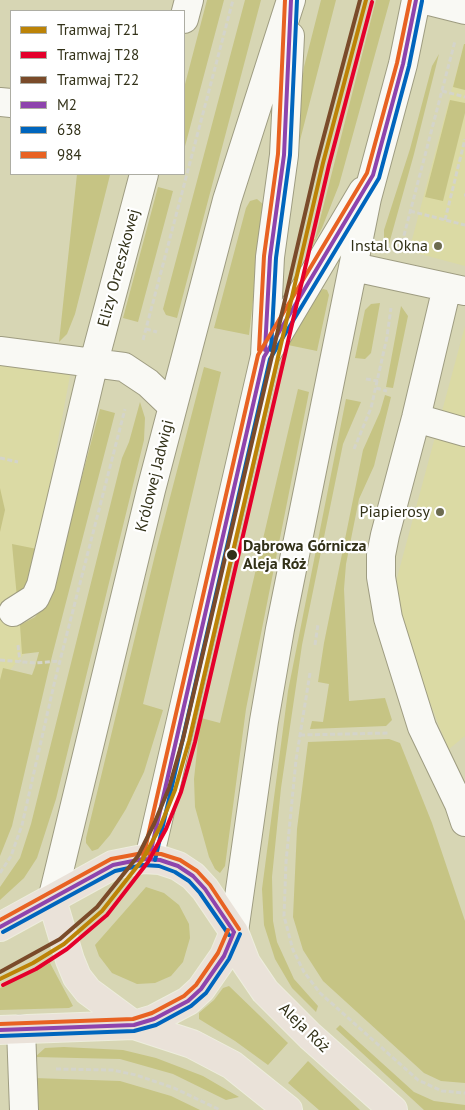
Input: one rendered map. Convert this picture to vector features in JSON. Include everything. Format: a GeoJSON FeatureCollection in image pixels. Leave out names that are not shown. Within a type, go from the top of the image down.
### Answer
{"type":"FeatureCollection","features":[{"type":"Feature","properties":{"kind":"main road"},"geometry":{"type":"LineString","coordinates":[[0,927],[113,865],[149,859],[160,860],[178,866],[193,876],[205,889],[234,932],[224,956],[201,989],[171,1011],[154,1019],[134,1025],[10,1029]]}},
{"type":"Feature","properties":{"kind":"main road"},"geometry":{"type":"LineString","coordinates":[[52,900],[64,944],[77,977],[88,991],[134,1025],[192,1044],[218,1056],[247,1075],[288,1110]]}},
{"type":"Feature","properties":{"kind":"main road","name":"Aleja Róż"},"geometry":{"type":"LineString","coordinates":[[234,932],[246,963],[266,991],[310,1036],[393,1110]]}},
{"type":"Feature","properties":{"kind":"street"},"geometry":{"type":"LineString","coordinates":[[185,15],[189,0]]}},
{"type":"Feature","properties":{"kind":"street"},"geometry":{"type":"LineString","coordinates":[[149,859],[265,356],[269,263],[284,156],[291,0]]}},
{"type":"Feature","properties":{"kind":"street","name":"Królowej Jadwigi"},"geometry":{"type":"LineString","coordinates":[[52,900],[172,406],[227,200],[291,0]]}},
{"type":"Feature","properties":{"kind":"street"},"geometry":{"type":"LineString","coordinates":[[234,932],[277,647],[373,175],[403,64],[416,0]]}},
{"type":"Feature","properties":{"kind":"street"},"geometry":{"type":"LineString","coordinates":[[425,0],[465,10]]}},
{"type":"Feature","properties":{"kind":"street","name":"Elizy Orzeszkowej"},"geometry":{"type":"LineString","coordinates":[[14,612],[35,598],[41,585],[94,362],[144,175]]}},
{"type":"Feature","properties":{"kind":"street"},"geometry":{"type":"LineString","coordinates":[[265,356],[373,175]]}},
{"type":"Feature","properties":{"kind":"street"},"geometry":{"type":"LineString","coordinates":[[354,267],[456,289],[416,418],[381,556],[383,597],[422,726],[463,809]]}},
{"type":"Feature","properties":{"kind":"street"},"geometry":{"type":"LineString","coordinates":[[0,351],[112,364],[134,372],[172,406]]}},
{"type":"Feature","properties":{"kind":"street"},"geometry":{"type":"LineString","coordinates":[[416,418],[465,432]]}},
{"type":"Feature","properties":{"kind":"street"},"geometry":{"type":"LineString","coordinates":[[10,1029],[23,1070],[24,1110]]}},
{"type":"Feature","properties":{"kind":"path"},"geometry":{"type":"LineString","coordinates":[[146,329],[233,0]]}},
{"type":"Feature","properties":{"kind":"path"},"geometry":{"type":"LineString","coordinates":[[442,91],[465,97]]}},
{"type":"Feature","properties":{"kind":"path"},"geometry":{"type":"LineString","coordinates":[[445,220],[465,139]]}},
{"type":"Feature","properties":{"kind":"path"},"geometry":{"type":"LineString","coordinates":[[175,185],[183,187]]}},
{"type":"Feature","properties":{"kind":"path"},"geometry":{"type":"LineString","coordinates":[[410,210],[465,225]]}},
{"type":"Feature","properties":{"kind":"path"},"geometry":{"type":"LineString","coordinates":[[0,873],[11,856],[22,825],[60,661],[120,427]]}},
{"type":"Feature","properties":{"kind":"path"},"geometry":{"type":"LineString","coordinates":[[0,458],[18,462]]}},
{"type":"Feature","properties":{"kind":"path"},"geometry":{"type":"LineString","coordinates":[[0,660],[35,663],[60,661]]}},
{"type":"Feature","properties":{"kind":"path"},"geometry":{"type":"LineString","coordinates":[[300,736],[396,731]]}},
{"type":"Feature","properties":{"kind":"path"},"geometry":{"type":"LineString","coordinates":[[23,1070],[98,1069],[130,1073],[174,1088],[220,1110]]}},
{"type":"Feature","properties":{"kind":"shaded area"},"geometry":{"type":"Polygon","coordinates":[[[207,0],[224,0],[185,146],[185,84],[207,0]]]}},
{"type":"Feature","properties":{"kind":"shaded area"},"geometry":{"type":"Polygon","coordinates":[[[245,0],[261,0],[177,318],[166,315],[163,309],[245,0]]]}},
{"type":"Feature","properties":{"kind":"shaded area"},"geometry":{"type":"Polygon","coordinates":[[[321,0],[336,0],[296,156],[299,101],[304,67],[321,0]]]}},
{"type":"Feature","properties":{"kind":"shaded area"},"geometry":{"type":"Polygon","coordinates":[[[376,0],[390,0],[339,185],[322,228],[308,254],[312,239],[315,239],[376,0]]]}},
{"type":"Feature","properties":{"kind":"shaded area"},"geometry":{"type":"Polygon","coordinates":[[[465,44],[465,266],[409,251],[465,44]]]}},
{"type":"Feature","properties":{"kind":"shaded area"},"geometry":{"type":"Polygon","coordinates":[[[465,44],[465,90],[453,87],[465,44]]]}},
{"type":"Feature","properties":{"kind":"shaded area"},"geometry":{"type":"Polygon","coordinates":[[[439,54],[389,244],[384,241],[384,230],[410,149],[432,66],[439,54]]]}},
{"type":"Feature","properties":{"kind":"shaded area"},"geometry":{"type":"Polygon","coordinates":[[[450,100],[465,103],[465,113],[443,201],[425,197],[450,100]]]}},
{"type":"Feature","properties":{"kind":"shaded area"},"geometry":{"type":"Polygon","coordinates":[[[77,175],[110,175],[75,314],[67,334],[59,342],[77,175]]]}},
{"type":"Feature","properties":{"kind":"shaded area"},"geometry":{"type":"Polygon","coordinates":[[[158,187],[173,191],[138,322],[123,318],[158,187]]]}},
{"type":"Feature","properties":{"kind":"shaded area"},"geometry":{"type":"Polygon","coordinates":[[[257,199],[264,205],[249,335],[214,328],[246,208],[250,201],[257,199]]]}},
{"type":"Feature","properties":{"kind":"shaded area"},"geometry":{"type":"Polygon","coordinates":[[[323,289],[327,290],[329,295],[317,351],[288,345],[318,293],[323,289]]]}},
{"type":"Feature","properties":{"kind":"shaded area"},"geometry":{"type":"Polygon","coordinates":[[[380,303],[371,353],[365,359],[355,358],[365,310],[371,304],[380,303]]]}},
{"type":"Feature","properties":{"kind":"shaded area"},"geometry":{"type":"Polygon","coordinates":[[[401,306],[408,316],[393,388],[386,387],[401,306]]]}},
{"type":"Feature","properties":{"kind":"shaded area"},"geometry":{"type":"Polygon","coordinates":[[[465,326],[465,736],[449,749],[396,614],[394,589],[465,326]]]}},
{"type":"Feature","properties":{"kind":"shaded area"},"geometry":{"type":"Polygon","coordinates":[[[0,361],[71,370],[39,542],[17,599],[25,653],[9,671],[0,706],[0,361]]]}},
{"type":"Feature","properties":{"kind":"shaded area"},"geometry":{"type":"Polygon","coordinates":[[[204,367],[221,372],[143,704],[163,710],[144,772],[126,809],[110,835],[98,849],[92,851],[86,843],[86,838],[155,555],[204,367]]]}},
{"type":"Feature","properties":{"kind":"shaded area"},"geometry":{"type":"Polygon","coordinates":[[[298,389],[309,392],[246,709],[225,866],[220,873],[215,869],[209,857],[195,807],[194,779],[201,718],[220,723],[298,389]]]}},
{"type":"Feature","properties":{"kind":"shaded area"},"geometry":{"type":"Polygon","coordinates":[[[385,395],[391,397],[374,466],[359,499],[346,564],[344,589],[349,701],[385,698],[392,720],[386,726],[310,729],[312,721],[323,722],[329,684],[318,682],[324,643],[363,450],[380,412],[385,395]]]}},
{"type":"Feature","properties":{"kind":"shaded area"},"geometry":{"type":"Polygon","coordinates":[[[346,399],[361,402],[343,444],[302,645],[281,788],[272,877],[273,921],[277,942],[294,979],[318,1006],[316,1012],[292,988],[275,959],[264,925],[262,889],[288,691],[346,399]]]}},
{"type":"Feature","properties":{"kind":"shaded area"},"geometry":{"type":"Polygon","coordinates":[[[140,402],[145,418],[144,440],[56,799],[37,858],[24,878],[0,900],[0,887],[20,858],[31,824],[122,458],[129,442],[140,402]]]}},
{"type":"Feature","properties":{"kind":"shaded area"},"geometry":{"type":"Polygon","coordinates":[[[100,409],[115,413],[50,664],[12,826],[0,856],[0,680],[3,668],[32,675],[35,667],[39,652],[22,654],[20,625],[35,617],[49,600],[100,409]]]}},
{"type":"Feature","properties":{"kind":"shaded area"},"geometry":{"type":"Polygon","coordinates":[[[0,488],[5,510],[0,532],[0,488]]]}},
{"type":"Feature","properties":{"kind":"shaded area"},"geometry":{"type":"Polygon","coordinates":[[[12,544],[37,549],[30,585],[17,598],[12,544]]]}},
{"type":"Feature","properties":{"kind":"shaded area"},"geometry":{"type":"Polygon","coordinates":[[[389,739],[400,743],[432,823],[465,921],[465,1083],[441,1081],[424,1073],[323,981],[303,950],[293,917],[297,829],[308,742],[389,739]]]}},
{"type":"Feature","properties":{"kind":"shaded area"},"geometry":{"type":"Polygon","coordinates":[[[146,887],[164,893],[179,905],[189,924],[190,938],[183,962],[171,976],[155,983],[137,984],[112,973],[99,956],[95,945],[146,887]]]}},
{"type":"Feature","properties":{"kind":"shaded area"},"geometry":{"type":"Polygon","coordinates":[[[50,963],[73,1006],[69,1008],[0,1010],[0,988],[50,963]]]}},
{"type":"Feature","properties":{"kind":"shaded area"},"geometry":{"type":"Polygon","coordinates":[[[229,986],[288,1043],[268,1065],[235,1041],[199,1019],[199,1013],[214,1000],[223,988],[229,986]]]}},
{"type":"Feature","properties":{"kind":"shaded area"},"geometry":{"type":"Polygon","coordinates":[[[340,1025],[414,1092],[434,1101],[465,1105],[465,1110],[424,1110],[336,1029],[340,1025]]]}},
{"type":"Feature","properties":{"kind":"shaded area"},"geometry":{"type":"Polygon","coordinates":[[[45,1048],[123,1050],[156,1058],[203,1076],[239,1097],[226,1100],[173,1074],[120,1059],[35,1057],[45,1048]]]}},
{"type":"Feature","properties":{"kind":"shaded area"},"geometry":{"type":"Polygon","coordinates":[[[308,1061],[360,1110],[319,1110],[288,1083],[308,1061]]]}},
{"type":"Feature","properties":{"kind":"shaded area"},"geometry":{"type":"Polygon","coordinates":[[[34,1078],[120,1081],[171,1096],[200,1110],[36,1110],[34,1078]]]}},
{"type":"Feature","properties":{"kind":"tram line","name":"T22"},"geometry":{"type":"LineString","coordinates":[[0,972],[60,939],[97,907],[138,856],[169,788],[183,739],[317,162],[360,0]]}},
{"type":"Feature","properties":{"kind":"tram line","name":"T21"},"geometry":{"type":"LineString","coordinates":[[0,979],[33,963],[64,944],[102,911],[143,859],[160,827],[175,790],[189,741],[323,163],[366,0]]}},
{"type":"Feature","properties":{"kind":"tram line","name":"T28"},"geometry":{"type":"LineString","coordinates":[[3,985],[36,969],[67,949],[107,915],[148,862],[166,829],[181,792],[195,742],[329,165],[372,2]]}},
{"type":"Feature","properties":{"kind":"transit line","name":"984"},"geometry":{"type":"LineString","coordinates":[[259,350],[264,256],[278,154],[285,0]]}},
{"type":"Feature","properties":{"kind":"transit line","name":"M2"},"geometry":{"type":"LineString","coordinates":[[265,350],[270,257],[284,155],[291,0]]}},
{"type":"Feature","properties":{"kind":"transit line","name":"638"},"geometry":{"type":"LineString","coordinates":[[271,350],[276,258],[290,155],[297,0]]}},
{"type":"Feature","properties":{"kind":"transit line","name":"984"},"geometry":{"type":"LineString","coordinates":[[143,858],[258,355],[367,173],[397,63],[410,0]]}},
{"type":"Feature","properties":{"kind":"transit line","name":"M2"},"geometry":{"type":"LineString","coordinates":[[149,859],[264,357],[373,175],[403,64],[416,0]]}},
{"type":"Feature","properties":{"kind":"transit line","name":"638"},"geometry":{"type":"LineString","coordinates":[[155,860],[270,359],[379,178],[409,66],[422,1]]}},
{"type":"Feature","properties":{"kind":"transit line","name":"984"},"geometry":{"type":"LineString","coordinates":[[0,920],[111,859],[143,853],[161,854],[180,860],[197,871],[210,885],[239,929]]}},
{"type":"Feature","properties":{"kind":"transit line","name":"M2"},"geometry":{"type":"LineString","coordinates":[[0,927],[113,865],[143,859],[160,860],[178,866],[193,876],[205,889],[234,932]]}},
{"type":"Feature","properties":{"kind":"transit line","name":"638"},"geometry":{"type":"LineString","coordinates":[[3,932],[115,871],[143,865],[159,866],[175,872],[189,881],[200,893],[229,935]]}},
{"type":"Feature","properties":{"kind":"transit line","name":"984"},"geometry":{"type":"LineString","coordinates":[[0,1024],[133,1019],[152,1013],[184,996],[196,985],[218,953],[228,930]]}},
{"type":"Feature","properties":{"kind":"transit line","name":"M2"},"geometry":{"type":"LineString","coordinates":[[0,1030],[134,1025],[154,1019],[188,1001],[201,989],[224,956],[234,932]]}},
{"type":"Feature","properties":{"kind":"transit line","name":"638"},"geometry":{"type":"LineString","coordinates":[[0,1036],[134,1031],[156,1025],[191,1006],[206,993],[229,959],[240,934]]}},
{"type":"Feature","properties":{"kind":"place","name":"Instal Okna"},"geometry":{"type":"Point","coordinates":[438,246]}},
{"type":"Feature","properties":{"kind":"place","name":"Piapierosy"},"geometry":{"type":"Point","coordinates":[440,512]}},
{"type":"Feature","properties":{"kind":"place","name":"Dąbrowa Górnicza Aleja Róż"},"geometry":{"type":"Point","coordinates":[232,555]}}]}
